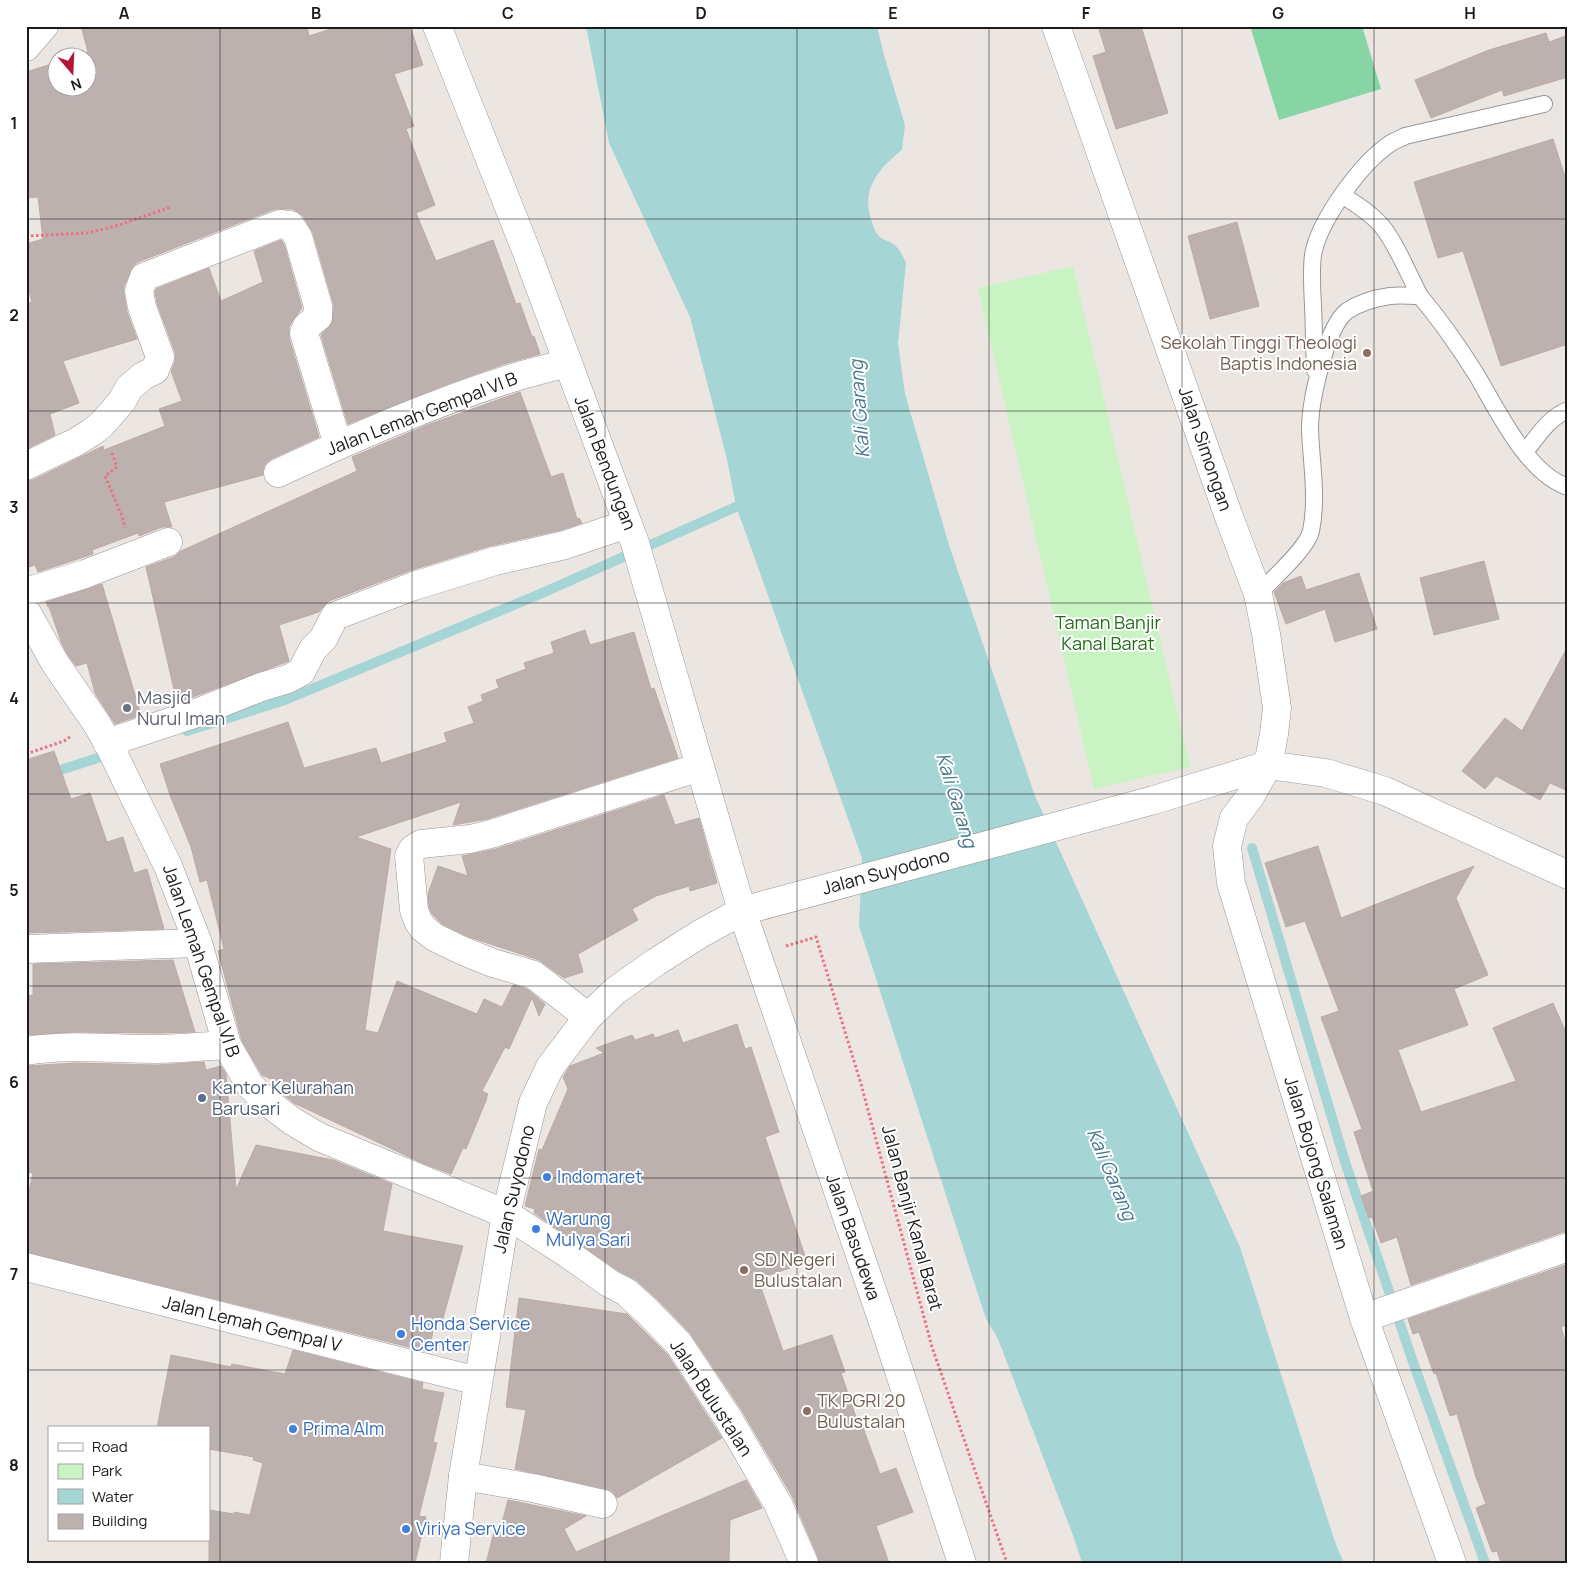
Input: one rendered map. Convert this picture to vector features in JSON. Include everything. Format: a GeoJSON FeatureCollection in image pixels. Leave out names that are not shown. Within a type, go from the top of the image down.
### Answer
{"type":"FeatureCollection","features":[{"type":"Feature","properties":{"kind":"street"},"geometry":{"type":"LineString","coordinates":[[26,47],[44,26]]}},
{"type":"Feature","properties":{"kind":"street","name":"Jalan Bendungan"},"geometry":{"type":"LineString","coordinates":[[437,26],[529,258],[631,533],[742,911]]}},
{"type":"Feature","properties":{"kind":"street","name":"Jalan Simongan"},"geometry":{"type":"LineString","coordinates":[[1056,26],[1229,517],[1258,594],[1268,642],[1277,708],[1268,765]]}},
{"type":"Feature","properties":{"kind":"street"},"geometry":{"type":"LineString","coordinates":[[26,466],[76,442],[102,424],[122,401],[129,388],[143,376],[156,370],[160,357],[142,307],[139,291],[144,277],[280,224],[290,225],[298,237],[318,306],[318,317],[307,326],[304,333],[338,445]]}},
{"type":"Feature","properties":{"kind":"street","name":"Jalan Lemah Gempal VI B"},"geometry":{"type":"LineString","coordinates":[[278,473],[338,445],[464,394],[568,363]]}},
{"type":"Feature","properties":{"kind":"street"},"geometry":{"type":"LineString","coordinates":[[110,747],[302,672],[313,649],[323,639],[335,616],[414,586],[495,561],[565,545],[631,533]]}},
{"type":"Feature","properties":{"kind":"street"},"geometry":{"type":"LineString","coordinates":[[26,592],[85,574],[168,542]]}},
{"type":"Feature","properties":{"kind":"street","name":"Jalan Lemah Gempal VI B"},"geometry":{"type":"LineString","coordinates":[[26,611],[55,664],[110,747],[168,866],[198,943],[227,1045],[249,1084],[262,1098],[292,1121],[319,1137],[506,1214]]}},
{"type":"Feature","properties":{"kind":"street"},"geometry":{"type":"LineString","coordinates":[[1268,765],[1326,773],[1385,791],[1568,875]]}},
{"type":"Feature","properties":{"kind":"street","name":"Jalan Suyodono"},"geometry":{"type":"LineString","coordinates":[[454,1563],[463,1476],[506,1214],[533,1103],[550,1068],[588,1017],[615,991],[656,962],[700,934],[742,911],[1154,800],[1268,765]]}},
{"type":"Feature","properties":{"kind":"street","name":"Jalan Bojong Salaman"},"geometry":{"type":"LineString","coordinates":[[1268,765],[1250,797],[1234,818],[1227,846],[1230,883],[1382,1312],[1452,1563]]}},
{"type":"Feature","properties":{"kind":"street"},"geometry":{"type":"LineString","coordinates":[[588,1017],[534,975],[493,963],[463,951],[434,937],[423,928],[414,910],[409,856],[421,844],[470,839],[491,834],[700,767]]}},
{"type":"Feature","properties":{"kind":"street","name":"Jalan Basudewa"},"geometry":{"type":"LineString","coordinates":[[742,911],[884,1325],[962,1563]]}},
{"type":"Feature","properties":{"kind":"street"},"geometry":{"type":"LineString","coordinates":[[26,949],[198,943]]}},
{"type":"Feature","properties":{"kind":"street"},"geometry":{"type":"LineString","coordinates":[[26,1051],[76,1046],[159,1049],[227,1045]]}},
{"type":"Feature","properties":{"kind":"street","name":"Jalan Bulustalan"},"geometry":{"type":"LineString","coordinates":[[506,1214],[609,1283],[626,1292],[648,1311],[678,1344],[728,1418],[778,1504],[804,1563]]}},
{"type":"Feature","properties":{"kind":"street"},"geometry":{"type":"LineString","coordinates":[[1382,1312],[1568,1247]]}},
{"type":"Feature","properties":{"kind":"street","name":"Jalan Lemah Gempal V"},"geometry":{"type":"LineString","coordinates":[[26,1267],[478,1381]]}},
{"type":"Feature","properties":{"kind":"street"},"geometry":{"type":"LineString","coordinates":[[463,1476],[533,1488],[603,1504]]}},
{"type":"Feature","properties":{"kind":"lane"},"geometry":{"type":"LineString","coordinates":[[1258,594],[1300,550],[1310,532],[1314,489],[1310,426],[1316,383],[1312,272],[1318,236],[1342,195],[1357,175],[1392,143],[1405,136],[1544,104]]}},
{"type":"Feature","properties":{"kind":"lane"},"geometry":{"type":"LineString","coordinates":[[1342,195],[1363,208],[1390,236],[1420,296],[1444,326],[1475,373],[1498,414],[1536,466],[1548,477],[1568,487]]}},
{"type":"Feature","properties":{"kind":"lane"},"geometry":{"type":"LineString","coordinates":[[1316,383],[1335,326],[1346,312],[1361,304],[1390,296],[1420,296]]}},
{"type":"Feature","properties":{"kind":"lane"},"geometry":{"type":"LineString","coordinates":[[1525,452],[1547,423],[1568,410]]}},
{"type":"Feature","properties":{"kind":"path"},"geometry":{"type":"LineString","coordinates":[[26,236],[87,233],[116,226],[171,207]]}},
{"type":"Feature","properties":{"kind":"path"},"geometry":{"type":"LineString","coordinates":[[102,424],[118,467],[105,476],[122,516],[125,530]]}},
{"type":"Feature","properties":{"kind":"path"},"geometry":{"type":"LineString","coordinates":[[26,754],[64,741],[74,733],[110,747]]}},
{"type":"Feature","properties":{"kind":"path","name":"Jalan Banjir Kanal Barat"},"geometry":{"type":"LineString","coordinates":[[757,954],[816,937],[861,1084],[932,1347],[1007,1563]]}},
{"type":"Feature","properties":{"kind":"green space"},"geometry":{"type":"Polygon","coordinates":[[[1250,26],[1362,26],[1381,89],[1279,120],[1250,26]]]}},
{"type":"Feature","properties":{"kind":"green space","name":"Taman Banjir Kanal Barat"},"geometry":{"type":"Polygon","coordinates":[[[1073,266],[1190,767],[1094,789],[978,288],[1073,266]]]}},
{"type":"Feature","properties":{"kind":"water","name":"Kali Garang"},"geometry":{"type":"Polygon","coordinates":[[[586,26],[877,26],[905,125],[902,150],[886,164],[874,180],[868,198],[869,208],[877,233],[881,238],[896,246],[906,263],[898,344],[905,394],[949,545],[1035,796],[1240,1247],[1335,1542],[1344,1563],[1082,1563],[998,1339],[986,1319],[859,926],[862,858],[736,506],[727,459],[690,317],[609,143],[586,26]]]}},
{"type":"Feature","properties":{"kind":"building"},"geometry":{"type":"Polygon","coordinates":[[[81,26],[307,26],[309,36],[340,26],[410,26],[423,65],[394,74],[414,126],[406,129],[435,205],[416,213],[436,261],[493,240],[516,304],[520,303],[540,354],[504,364],[445,385],[348,424],[321,335],[332,323],[334,306],[313,233],[303,216],[298,212],[292,209],[275,209],[138,262],[133,266],[124,286],[124,294],[127,312],[137,339],[63,361],[79,403],[50,414],[55,435],[26,449],[26,304],[32,302],[26,280],[26,244],[43,239],[38,197],[26,198],[26,72],[48,65],[48,98],[98,98],[98,48],[87,48],[81,26]]]}},
{"type":"Feature","properties":{"kind":"building"},"geometry":{"type":"Polygon","coordinates":[[[1098,26],[1141,26],[1168,113],[1116,129],[1093,56],[1106,52],[1098,26]]]}},
{"type":"Feature","properties":{"kind":"building"},"geometry":{"type":"Polygon","coordinates":[[[1546,33],[1549,42],[1568,35],[1568,77],[1504,96],[1502,90],[1431,118],[1415,80],[1489,50],[1546,33]]]}},
{"type":"Feature","properties":{"kind":"building"},"geometry":{"type":"Polygon","coordinates":[[[1553,139],[1568,186],[1568,344],[1501,366],[1463,251],[1438,258],[1414,182],[1553,139]]]}},
{"type":"Feature","properties":{"kind":"building"},"geometry":{"type":"Polygon","coordinates":[[[1237,222],[1259,306],[1210,319],[1188,236],[1237,222]]]}},
{"type":"Feature","properties":{"kind":"building"},"geometry":{"type":"Polygon","coordinates":[[[281,240],[284,244],[302,308],[289,327],[289,338],[319,437],[271,459],[265,464],[263,475],[164,502],[172,527],[162,527],[139,536],[138,533],[92,550],[93,554],[38,572],[35,565],[26,568],[26,481],[33,480],[103,446],[104,450],[165,426],[159,409],[182,401],[171,371],[175,362],[175,352],[157,303],[156,289],[209,268],[221,301],[263,282],[254,251],[281,240]]]}},
{"type":"Feature","properties":{"kind":"building"},"geometry":{"type":"Polygon","coordinates":[[[520,392],[551,477],[563,473],[577,519],[579,518],[582,523],[561,530],[490,546],[409,571],[329,601],[319,612],[279,625],[289,661],[177,703],[146,567],[174,557],[181,551],[357,471],[352,457],[427,425],[520,392]]]}},
{"type":"Feature","properties":{"kind":"building"},"geometry":{"type":"Polygon","coordinates":[[[1484,561],[1499,619],[1434,635],[1420,578],[1484,561]]]}},
{"type":"Feature","properties":{"kind":"building"},"geometry":{"type":"Polygon","coordinates":[[[1359,573],[1377,629],[1335,642],[1325,609],[1286,624],[1274,592],[1283,583],[1301,576],[1306,590],[1359,573]]]}},
{"type":"Feature","properties":{"kind":"building"},"geometry":{"type":"Polygon","coordinates":[[[102,584],[141,715],[115,724],[95,693],[87,663],[76,666],[68,655],[46,602],[102,584]]]}},
{"type":"Feature","properties":{"kind":"building"},"geometry":{"type":"Polygon","coordinates":[[[585,630],[590,645],[634,632],[651,689],[654,688],[678,758],[487,819],[453,825],[461,802],[356,837],[391,849],[365,1030],[378,1033],[397,981],[477,1014],[484,999],[502,1007],[513,985],[527,989],[545,1004],[539,1016],[532,998],[509,1049],[505,1047],[482,1091],[488,1094],[487,1098],[466,1149],[463,1148],[451,1174],[422,1163],[294,1103],[283,1094],[284,1085],[262,1075],[242,1041],[218,951],[224,949],[207,880],[200,882],[191,847],[160,764],[288,722],[304,768],[376,748],[381,763],[447,742],[444,733],[474,723],[468,707],[483,701],[481,695],[499,688],[496,680],[526,669],[524,663],[554,653],[551,642],[585,630]]]}},
{"type":"Feature","properties":{"kind":"building"},"geometry":{"type":"Polygon","coordinates":[[[1568,646],[1568,791],[1550,783],[1540,800],[1496,776],[1485,789],[1462,771],[1505,718],[1522,731],[1568,646]]]}},
{"type":"Feature","properties":{"kind":"building"},"geometry":{"type":"Polygon","coordinates":[[[54,751],[71,799],[90,793],[107,842],[123,837],[134,873],[147,869],[164,929],[26,933],[26,760],[54,751]]]}},
{"type":"Feature","properties":{"kind":"building"},"geometry":{"type":"Polygon","coordinates":[[[664,795],[675,825],[699,818],[717,883],[690,891],[689,886],[656,896],[632,909],[638,920],[578,954],[583,972],[564,978],[539,960],[469,937],[442,924],[432,914],[429,907],[428,894],[438,866],[468,876],[462,856],[496,849],[664,795]]]}},
{"type":"Feature","properties":{"kind":"building"},"geometry":{"type":"Polygon","coordinates":[[[1318,846],[1341,918],[1474,866],[1456,898],[1488,975],[1454,989],[1468,1025],[1398,1050],[1421,1112],[1516,1081],[1493,1028],[1553,1003],[1568,1037],[1568,1232],[1563,1232],[1411,1285],[1397,1237],[1381,1243],[1372,1217],[1369,1218],[1361,1196],[1373,1191],[1354,1132],[1362,1129],[1321,1017],[1339,1011],[1305,921],[1286,927],[1265,863],[1318,846]]]}},
{"type":"Feature","properties":{"kind":"building"},"geometry":{"type":"Polygon","coordinates":[[[173,960],[195,1032],[75,1032],[26,1035],[26,996],[33,995],[33,964],[173,960]]]}},
{"type":"Feature","properties":{"kind":"building"},"geometry":{"type":"Polygon","coordinates":[[[737,1024],[745,1049],[751,1047],[779,1132],[765,1137],[807,1262],[758,1279],[783,1351],[832,1335],[845,1372],[841,1373],[858,1423],[861,1422],[880,1474],[896,1468],[913,1512],[876,1526],[889,1563],[819,1563],[792,1496],[741,1409],[690,1333],[636,1280],[617,1270],[534,1213],[535,1209],[525,1206],[539,1149],[542,1150],[568,1089],[563,1077],[570,1066],[604,1053],[596,1048],[632,1035],[635,1040],[653,1034],[655,1038],[678,1030],[683,1043],[737,1024]]]}},
{"type":"Feature","properties":{"kind":"building"},"geometry":{"type":"Polygon","coordinates":[[[204,1062],[206,1070],[221,1066],[226,1074],[236,1189],[256,1145],[333,1160],[392,1184],[383,1231],[463,1246],[442,1322],[435,1320],[429,1352],[26,1252],[26,1205],[33,1173],[26,1172],[26,1066],[75,1063],[157,1065],[204,1062]]]}},
{"type":"Feature","properties":{"kind":"building"},"geometry":{"type":"Polygon","coordinates":[[[1568,1264],[1568,1324],[1561,1327],[1568,1350],[1568,1563],[1501,1563],[1497,1551],[1492,1552],[1476,1508],[1486,1504],[1457,1414],[1450,1416],[1436,1373],[1434,1374],[1419,1332],[1413,1334],[1408,1319],[1568,1264]]]}},
{"type":"Feature","properties":{"kind":"building"},"geometry":{"type":"Polygon","coordinates":[[[519,1298],[627,1314],[667,1354],[722,1438],[617,1498],[613,1492],[606,1489],[515,1469],[526,1410],[506,1407],[519,1298]]]}},
{"type":"Feature","properties":{"kind":"building"},"geometry":{"type":"Polygon","coordinates":[[[293,1350],[423,1383],[422,1389],[444,1393],[433,1442],[437,1443],[419,1516],[426,1517],[415,1563],[209,1563],[210,1510],[250,1515],[263,1463],[253,1460],[254,1457],[210,1449],[210,1426],[157,1426],[171,1355],[231,1367],[232,1364],[285,1374],[293,1350]]]}},
{"type":"Feature","properties":{"kind":"building"},"geometry":{"type":"Polygon","coordinates":[[[746,1480],[762,1508],[730,1520],[729,1563],[486,1563],[494,1532],[499,1534],[508,1500],[586,1516],[564,1529],[576,1552],[746,1480]]]}},
{"type":"Feature","properties":{"kind":"waterway"},"geometry":{"type":"LineString","coordinates":[[187,731],[285,700],[540,594],[747,502]]}},
{"type":"Feature","properties":{"kind":"waterway"},"geometry":{"type":"LineString","coordinates":[[48,774],[113,753]]}},
{"type":"Feature","properties":{"kind":"waterway"},"geometry":{"type":"LineString","coordinates":[[1252,848],[1346,1165],[1413,1362],[1485,1563]]}},
{"type":"Feature","properties":{"kind":"place","name":"Sekolah Tinggi Theologi Baptis Indonesia"},"geometry":{"type":"Point","coordinates":[1367,353]}},
{"type":"Feature","properties":{"kind":"place","name":"Masjid Nurul Iman"},"geometry":{"type":"Point","coordinates":[127,708]}},
{"type":"Feature","properties":{"kind":"place","name":"Kantor Kelurahan Barusari"},"geometry":{"type":"Point","coordinates":[202,1098]}},
{"type":"Feature","properties":{"kind":"place","name":"Indomaret"},"geometry":{"type":"Point","coordinates":[547,1177]}},
{"type":"Feature","properties":{"kind":"place","name":"Warung Mulya Sari"},"geometry":{"type":"Point","coordinates":[536,1229]}},
{"type":"Feature","properties":{"kind":"place","name":"SD Negeri Bulustalan"},"geometry":{"type":"Point","coordinates":[744,1270]}},
{"type":"Feature","properties":{"kind":"place","name":"Honda Service Center"},"geometry":{"type":"Point","coordinates":[401,1334]}},
{"type":"Feature","properties":{"kind":"place","name":"TK PGRI 20 Bulustalan"},"geometry":{"type":"Point","coordinates":[807,1411]}},
{"type":"Feature","properties":{"kind":"place","name":"Prima Alm"},"geometry":{"type":"Point","coordinates":[293,1429]}},
{"type":"Feature","properties":{"kind":"place","name":"Viriya Service"},"geometry":{"type":"Point","coordinates":[406,1529]}}]}
